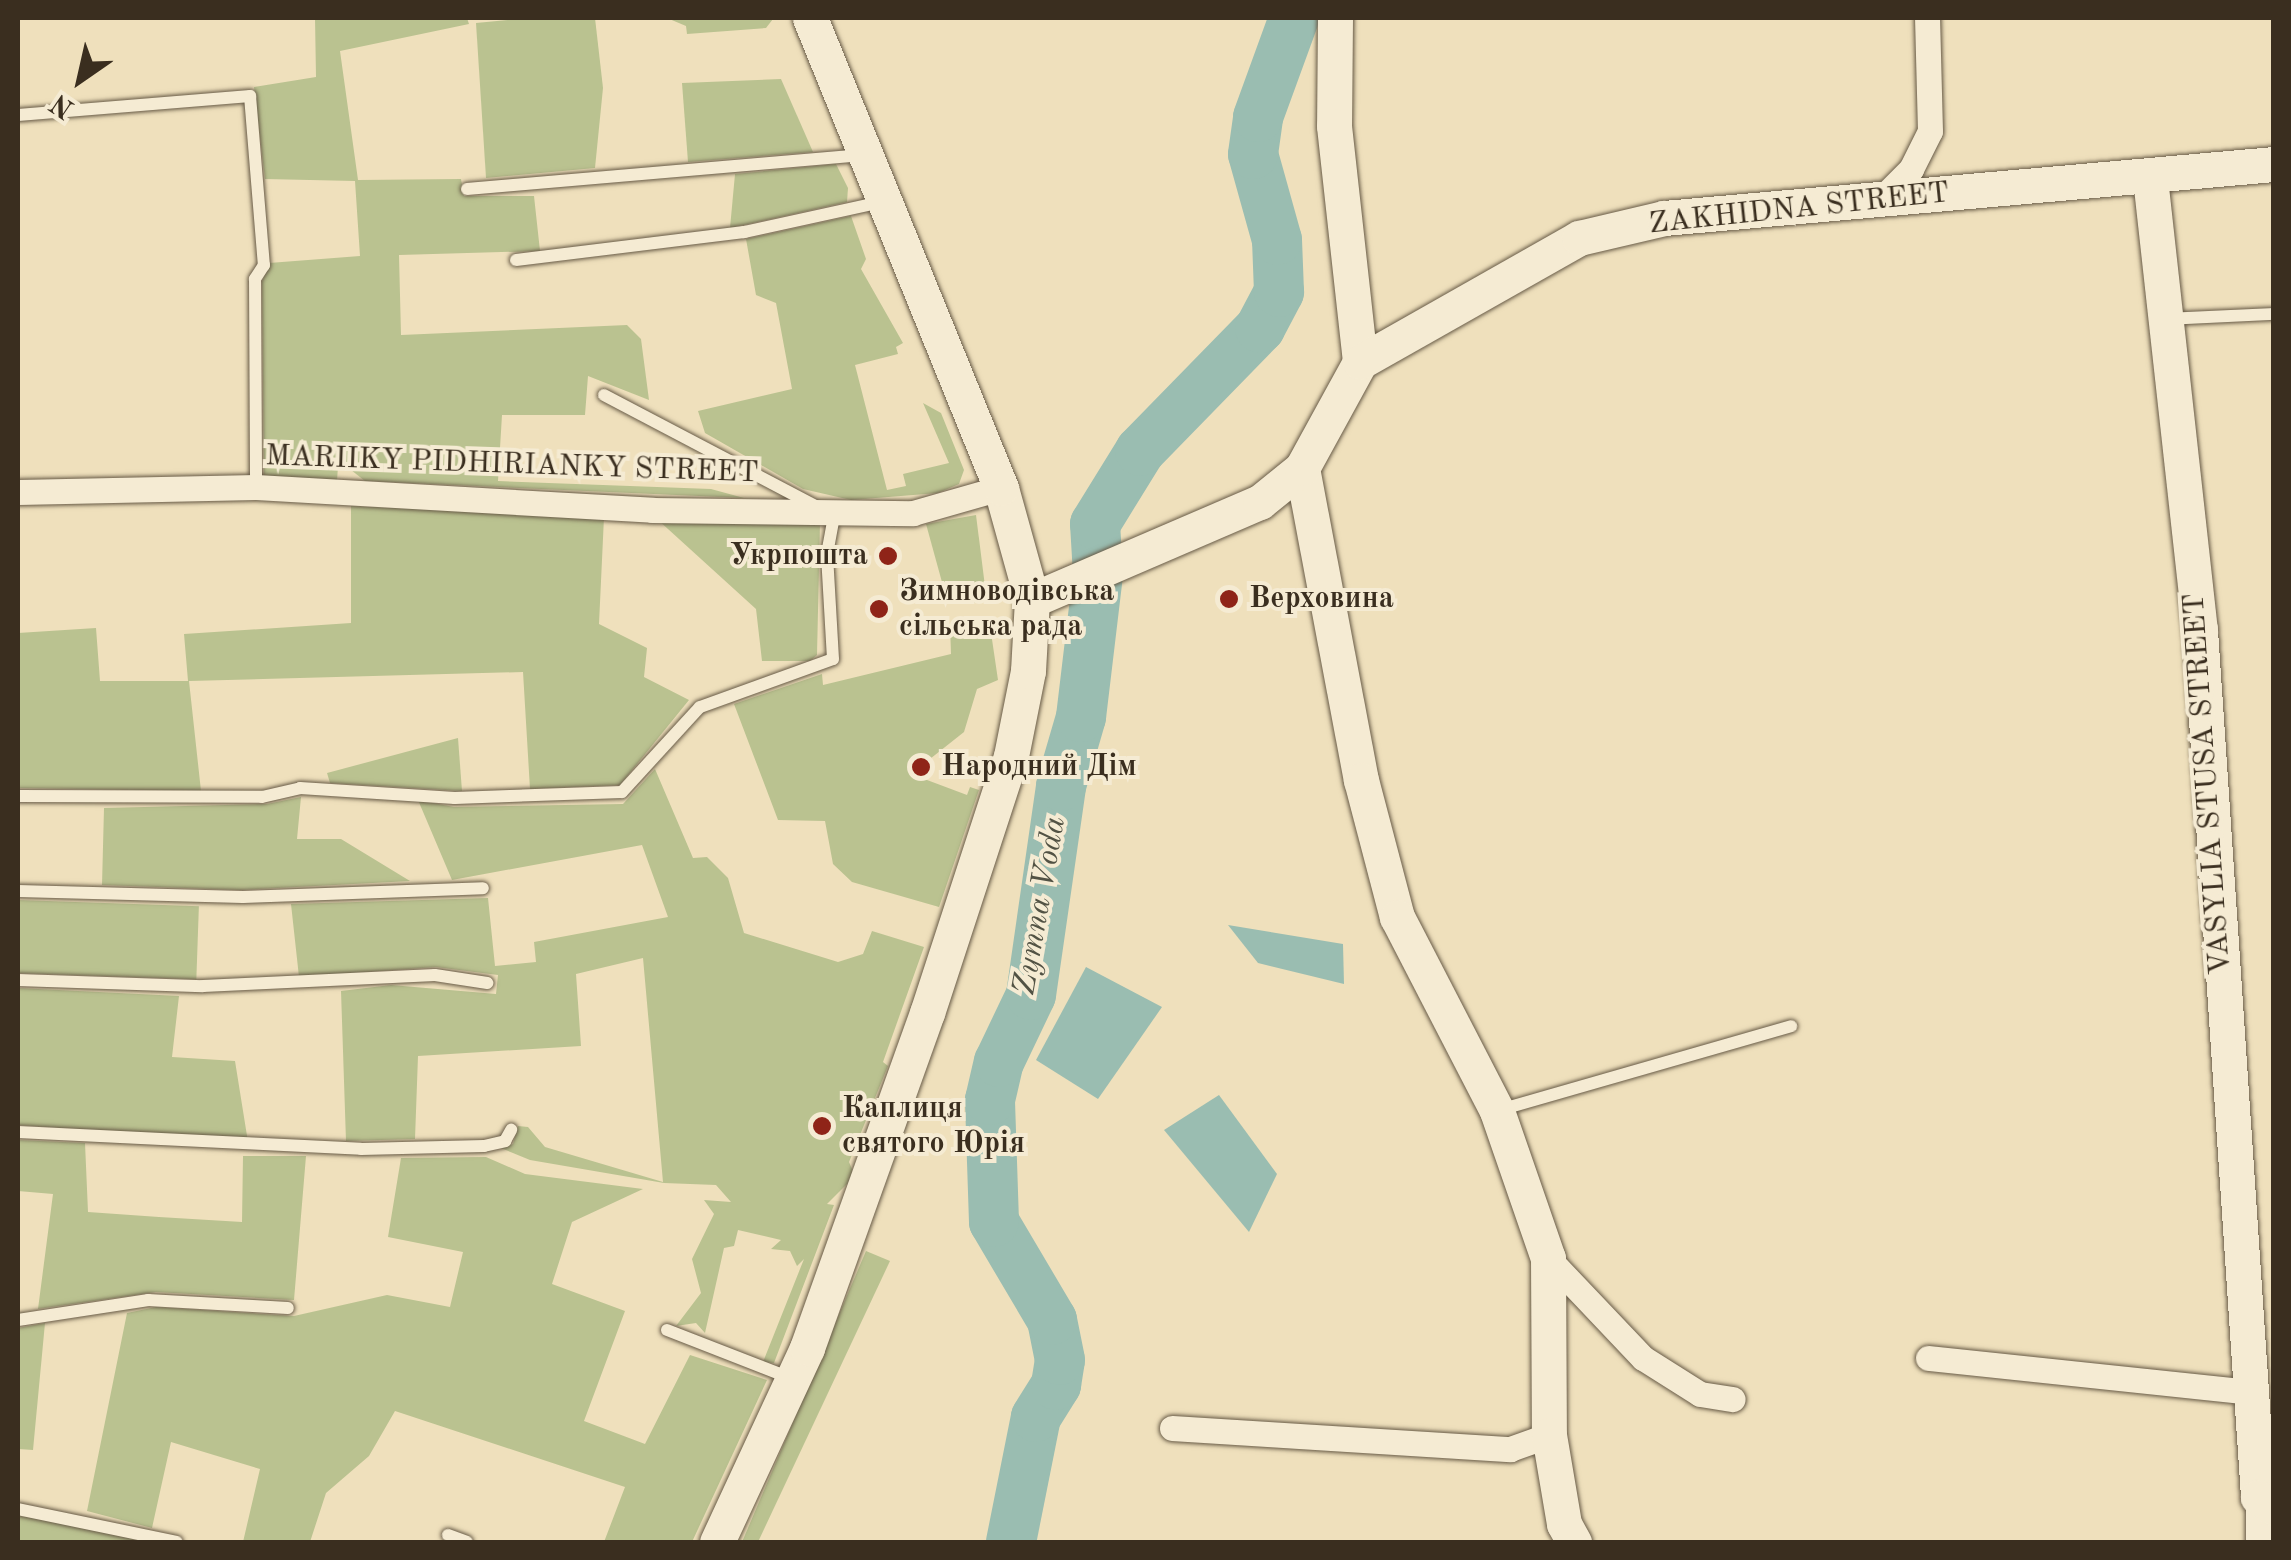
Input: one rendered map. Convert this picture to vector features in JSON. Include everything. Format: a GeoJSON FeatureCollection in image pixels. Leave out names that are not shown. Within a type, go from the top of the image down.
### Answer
{"type":"FeatureCollection","features":[{"type":"Feature","properties":{"kind":"street"},"geometry":{"type":"LineString","coordinates":[[717,1542],[792,1379],[927,1012],[1011,756],[1028,671],[1032,600],[1001,488],[810,18]]}},
{"type":"Feature","properties":{"kind":"street"},"geometry":{"type":"LineString","coordinates":[[1032,600],[1260,502],[1302,468],[1360,362],[1334,126],[1335,18]]}},
{"type":"Feature","properties":{"kind":"street"},"geometry":{"type":"LineString","coordinates":[[1880,200],[1912,169],[1930,131],[1927,18]]}},
{"type":"Feature","properties":{"kind":"street","name":"ZAKHIDNA STREET"},"geometry":{"type":"LineString","coordinates":[[1360,362],[1580,238],[1664,218],[2150,178],[2274,164]]}},
{"type":"Feature","properties":{"kind":"street","name":"VASYLIA STUSA STREET"},"geometry":{"type":"LineString","coordinates":[[2150,178],[2200,630],[2249,1392],[2266,1502],[2258,1542]]}},
{"type":"Feature","properties":{"kind":"street"},"geometry":{"type":"LineString","coordinates":[[1302,468],[1361,780],[1397,917],[1497,1111],[1548,1258],[1549,1434],[1564,1524],[1574,1542]]}},
{"type":"Feature","properties":{"kind":"street","name":"MARIIKY PIDHIRIANKY STREET"},"geometry":{"type":"LineString","coordinates":[[18,492],[256,487],[652,510],[828,508],[913,513],[1001,488]]}},
{"type":"Feature","properties":{"kind":"street"},"geometry":{"type":"LineString","coordinates":[[1548,1258],[1643,1358],[1700,1394],[1732,1399]]}},
{"type":"Feature","properties":{"kind":"street"},"geometry":{"type":"LineString","coordinates":[[1928,1358],[2249,1392]]}},
{"type":"Feature","properties":{"kind":"street"},"geometry":{"type":"LineString","coordinates":[[1172,1428],[1510,1449],[1549,1434]]}},
{"type":"Feature","properties":{"kind":"lane"},"geometry":{"type":"LineString","coordinates":[[18,115],[250,96],[264,266],[255,279],[256,487]]}},
{"type":"Feature","properties":{"kind":"lane"},"geometry":{"type":"LineString","coordinates":[[467,189],[866,154]]}},
{"type":"Feature","properties":{"kind":"lane"},"geometry":{"type":"LineString","coordinates":[[516,260],[744,232],[884,202]]}},
{"type":"Feature","properties":{"kind":"lane"},"geometry":{"type":"LineString","coordinates":[[2165,319],[2274,314]]}},
{"type":"Feature","properties":{"kind":"lane"},"geometry":{"type":"LineString","coordinates":[[18,796],[262,797],[300,788],[455,798],[622,792],[700,707],[833,659],[828,508],[604,396]]}},
{"type":"Feature","properties":{"kind":"lane"},"geometry":{"type":"LineString","coordinates":[[18,891],[243,897],[483,888]]}},
{"type":"Feature","properties":{"kind":"lane"},"geometry":{"type":"LineString","coordinates":[[18,980],[203,986],[436,975],[487,983]]}},
{"type":"Feature","properties":{"kind":"lane"},"geometry":{"type":"LineString","coordinates":[[1497,1111],[1791,1026]]}},
{"type":"Feature","properties":{"kind":"lane"},"geometry":{"type":"LineString","coordinates":[[18,1132],[361,1149],[484,1146],[505,1142],[511,1130]]}},
{"type":"Feature","properties":{"kind":"lane"},"geometry":{"type":"LineString","coordinates":[[18,1320],[148,1300],[288,1308]]}},
{"type":"Feature","properties":{"kind":"lane"},"geometry":{"type":"LineString","coordinates":[[667,1330],[792,1379]]}},
{"type":"Feature","properties":{"kind":"lane"},"geometry":{"type":"LineString","coordinates":[[18,1508],[177,1542]]}},
{"type":"Feature","properties":{"kind":"lane"},"geometry":{"type":"LineString","coordinates":[[448,1535],[466,1542]]}},
{"type":"Feature","properties":{"kind":"green space"},"geometry":{"type":"Polygon","coordinates":[[[315,18],[467,18],[469,24],[340,51],[358,180],[461,179],[464,196],[534,196],[540,251],[399,255],[401,335],[627,325],[641,339],[649,400],[588,376],[585,415],[502,415],[498,481],[711,489],[744,498],[365,481],[346,466],[338,466],[337,481],[264,479],[262,282],[269,263],[360,256],[355,181],[265,179],[254,87],[316,77],[315,18]]]}},
{"type":"Feature","properties":{"kind":"green space"},"geometry":{"type":"Polygon","coordinates":[[[595,18],[603,88],[595,168],[486,178],[476,23],[595,18]]]}},
{"type":"Feature","properties":{"kind":"green space"},"geometry":{"type":"Polygon","coordinates":[[[667,18],[773,19],[766,28],[687,34],[686,26],[667,18]]]}},
{"type":"Feature","properties":{"kind":"green space"},"geometry":{"type":"Polygon","coordinates":[[[781,79],[813,152],[688,162],[682,83],[781,79]]]}},
{"type":"Feature","properties":{"kind":"green space"},"geometry":{"type":"Polygon","coordinates":[[[836,164],[848,188],[847,202],[730,228],[735,174],[836,164]]]}},
{"type":"Feature","properties":{"kind":"green space"},"geometry":{"type":"Polygon","coordinates":[[[851,216],[866,259],[861,269],[903,343],[896,347],[898,354],[855,365],[887,490],[906,486],[903,474],[949,463],[923,403],[941,413],[964,470],[959,484],[938,493],[851,500],[803,489],[705,433],[698,411],[792,389],[776,303],[756,295],[746,239],[851,216]]]}},
{"type":"Feature","properties":{"kind":"green space"},"geometry":{"type":"Polygon","coordinates":[[[351,506],[604,517],[599,624],[647,648],[644,677],[689,700],[620,785],[530,789],[523,672],[189,681],[201,791],[18,788],[18,633],[96,628],[100,681],[188,681],[184,634],[351,623],[351,506]]]}},
{"type":"Feature","properties":{"kind":"green space"},"geometry":{"type":"Polygon","coordinates":[[[976,515],[987,602],[948,604],[926,524],[976,515]]]}},
{"type":"Feature","properties":{"kind":"green space"},"geometry":{"type":"Polygon","coordinates":[[[657,519],[820,522],[817,655],[810,661],[762,661],[756,609],[657,519]]]}},
{"type":"Feature","properties":{"kind":"green space"},"geometry":{"type":"Polygon","coordinates":[[[989,619],[998,680],[977,689],[964,732],[911,774],[967,795],[970,787],[979,790],[939,907],[852,882],[833,864],[825,821],[778,820],[734,704],[822,674],[823,685],[951,654],[950,625],[989,619]]]}},
{"type":"Feature","properties":{"kind":"green space"},"geometry":{"type":"Polygon","coordinates":[[[458,738],[462,791],[330,783],[327,773],[458,738]]]}},
{"type":"Feature","properties":{"kind":"green space"},"geometry":{"type":"Polygon","coordinates":[[[655,769],[693,858],[707,857],[728,878],[744,933],[838,962],[863,954],[872,931],[924,947],[883,1062],[888,1066],[849,1162],[855,1176],[827,1204],[834,1205],[774,1363],[763,1362],[804,1259],[797,1266],[790,1251],[771,1249],[781,1240],[738,1230],[734,1246],[724,1248],[705,1333],[696,1323],[676,1326],[701,1293],[692,1259],[714,1214],[704,1200],[731,1202],[716,1185],[664,1183],[530,1160],[501,1148],[513,1144],[518,1126],[528,1127],[545,1147],[663,1182],[643,958],[576,974],[581,1046],[418,1056],[415,1139],[346,1141],[341,991],[391,985],[496,994],[498,975],[436,967],[299,977],[291,904],[488,898],[495,966],[536,962],[534,942],[668,917],[642,845],[452,880],[418,800],[454,807],[623,804],[655,769]]]}},
{"type":"Feature","properties":{"kind":"green space"},"geometry":{"type":"Polygon","coordinates":[[[301,797],[297,839],[341,839],[410,881],[240,890],[102,885],[104,808],[267,804],[301,797]]]}},
{"type":"Feature","properties":{"kind":"green space"},"geometry":{"type":"Polygon","coordinates":[[[18,900],[199,906],[196,979],[18,973],[18,900]]]}},
{"type":"Feature","properties":{"kind":"green space"},"geometry":{"type":"Polygon","coordinates":[[[18,988],[179,996],[172,1057],[235,1061],[248,1142],[18,1125],[18,988]]]}},
{"type":"Feature","properties":{"kind":"green space"},"geometry":{"type":"Polygon","coordinates":[[[18,1140],[85,1143],[88,1212],[242,1222],[243,1156],[306,1156],[294,1300],[156,1292],[38,1309],[53,1194],[18,1191],[18,1140]]]}},
{"type":"Feature","properties":{"kind":"green space"},"geometry":{"type":"Polygon","coordinates":[[[486,1157],[525,1174],[643,1189],[572,1222],[552,1284],[625,1311],[584,1421],[645,1444],[690,1355],[767,1380],[692,1542],[604,1542],[625,1487],[395,1411],[369,1456],[326,1493],[310,1542],[243,1542],[260,1469],[171,1442],[152,1528],[87,1511],[127,1313],[156,1307],[294,1316],[387,1295],[450,1307],[463,1252],[388,1237],[401,1158],[486,1157]]]}},
{"type":"Feature","properties":{"kind":"green space"},"geometry":{"type":"Polygon","coordinates":[[[866,1251],[890,1261],[758,1542],[742,1542],[866,1251]]]}},
{"type":"Feature","properties":{"kind":"green space"},"geometry":{"type":"Polygon","coordinates":[[[45,1323],[33,1450],[18,1449],[18,1328],[45,1323]]]}},
{"type":"Feature","properties":{"kind":"green space"},"geometry":{"type":"Polygon","coordinates":[[[18,1516],[54,1520],[145,1542],[18,1542],[18,1516]]]}},
{"type":"Feature","properties":{"kind":"water"},"geometry":{"type":"Polygon","coordinates":[[[1228,925],[1343,944],[1344,984],[1258,963],[1228,925]]]}},
{"type":"Feature","properties":{"kind":"water"},"geometry":{"type":"Polygon","coordinates":[[[1086,967],[1162,1007],[1098,1099],[1036,1060],[1086,967]]]}},
{"type":"Feature","properties":{"kind":"water"},"geometry":{"type":"Polygon","coordinates":[[[1219,1095],[1277,1174],[1249,1232],[1164,1130],[1219,1095]]]}},
{"type":"Feature","properties":{"kind":"waterway","name":"Zymna Voda"},"geometry":{"type":"LineString","coordinates":[[1011,1542],[1036,1417],[1056,1385],[1060,1360],[1052,1320],[994,1222],[990,1100],[999,1062],[1031,995],[1061,786],[1081,717],[1098,574],[1095,524],[1140,451],[1260,328],[1279,292],[1277,240],[1253,154],[1258,117],[1294,18]]}},
{"type":"Feature","properties":{"kind":"place","name":"Укрпошта"},"geometry":{"type":"Point","coordinates":[888,556]}},
{"type":"Feature","properties":{"kind":"place","name":"Верховина"},"geometry":{"type":"Point","coordinates":[1229,599]}},
{"type":"Feature","properties":{"kind":"place","name":"Зимноводівська сільська рада"},"geometry":{"type":"Point","coordinates":[879,609]}},
{"type":"Feature","properties":{"kind":"place","name":"Народний Дім"},"geometry":{"type":"Point","coordinates":[921,767]}},
{"type":"Feature","properties":{"kind":"place","name":"Каплиця святого Юрія"},"geometry":{"type":"Point","coordinates":[822,1126]}}]}
